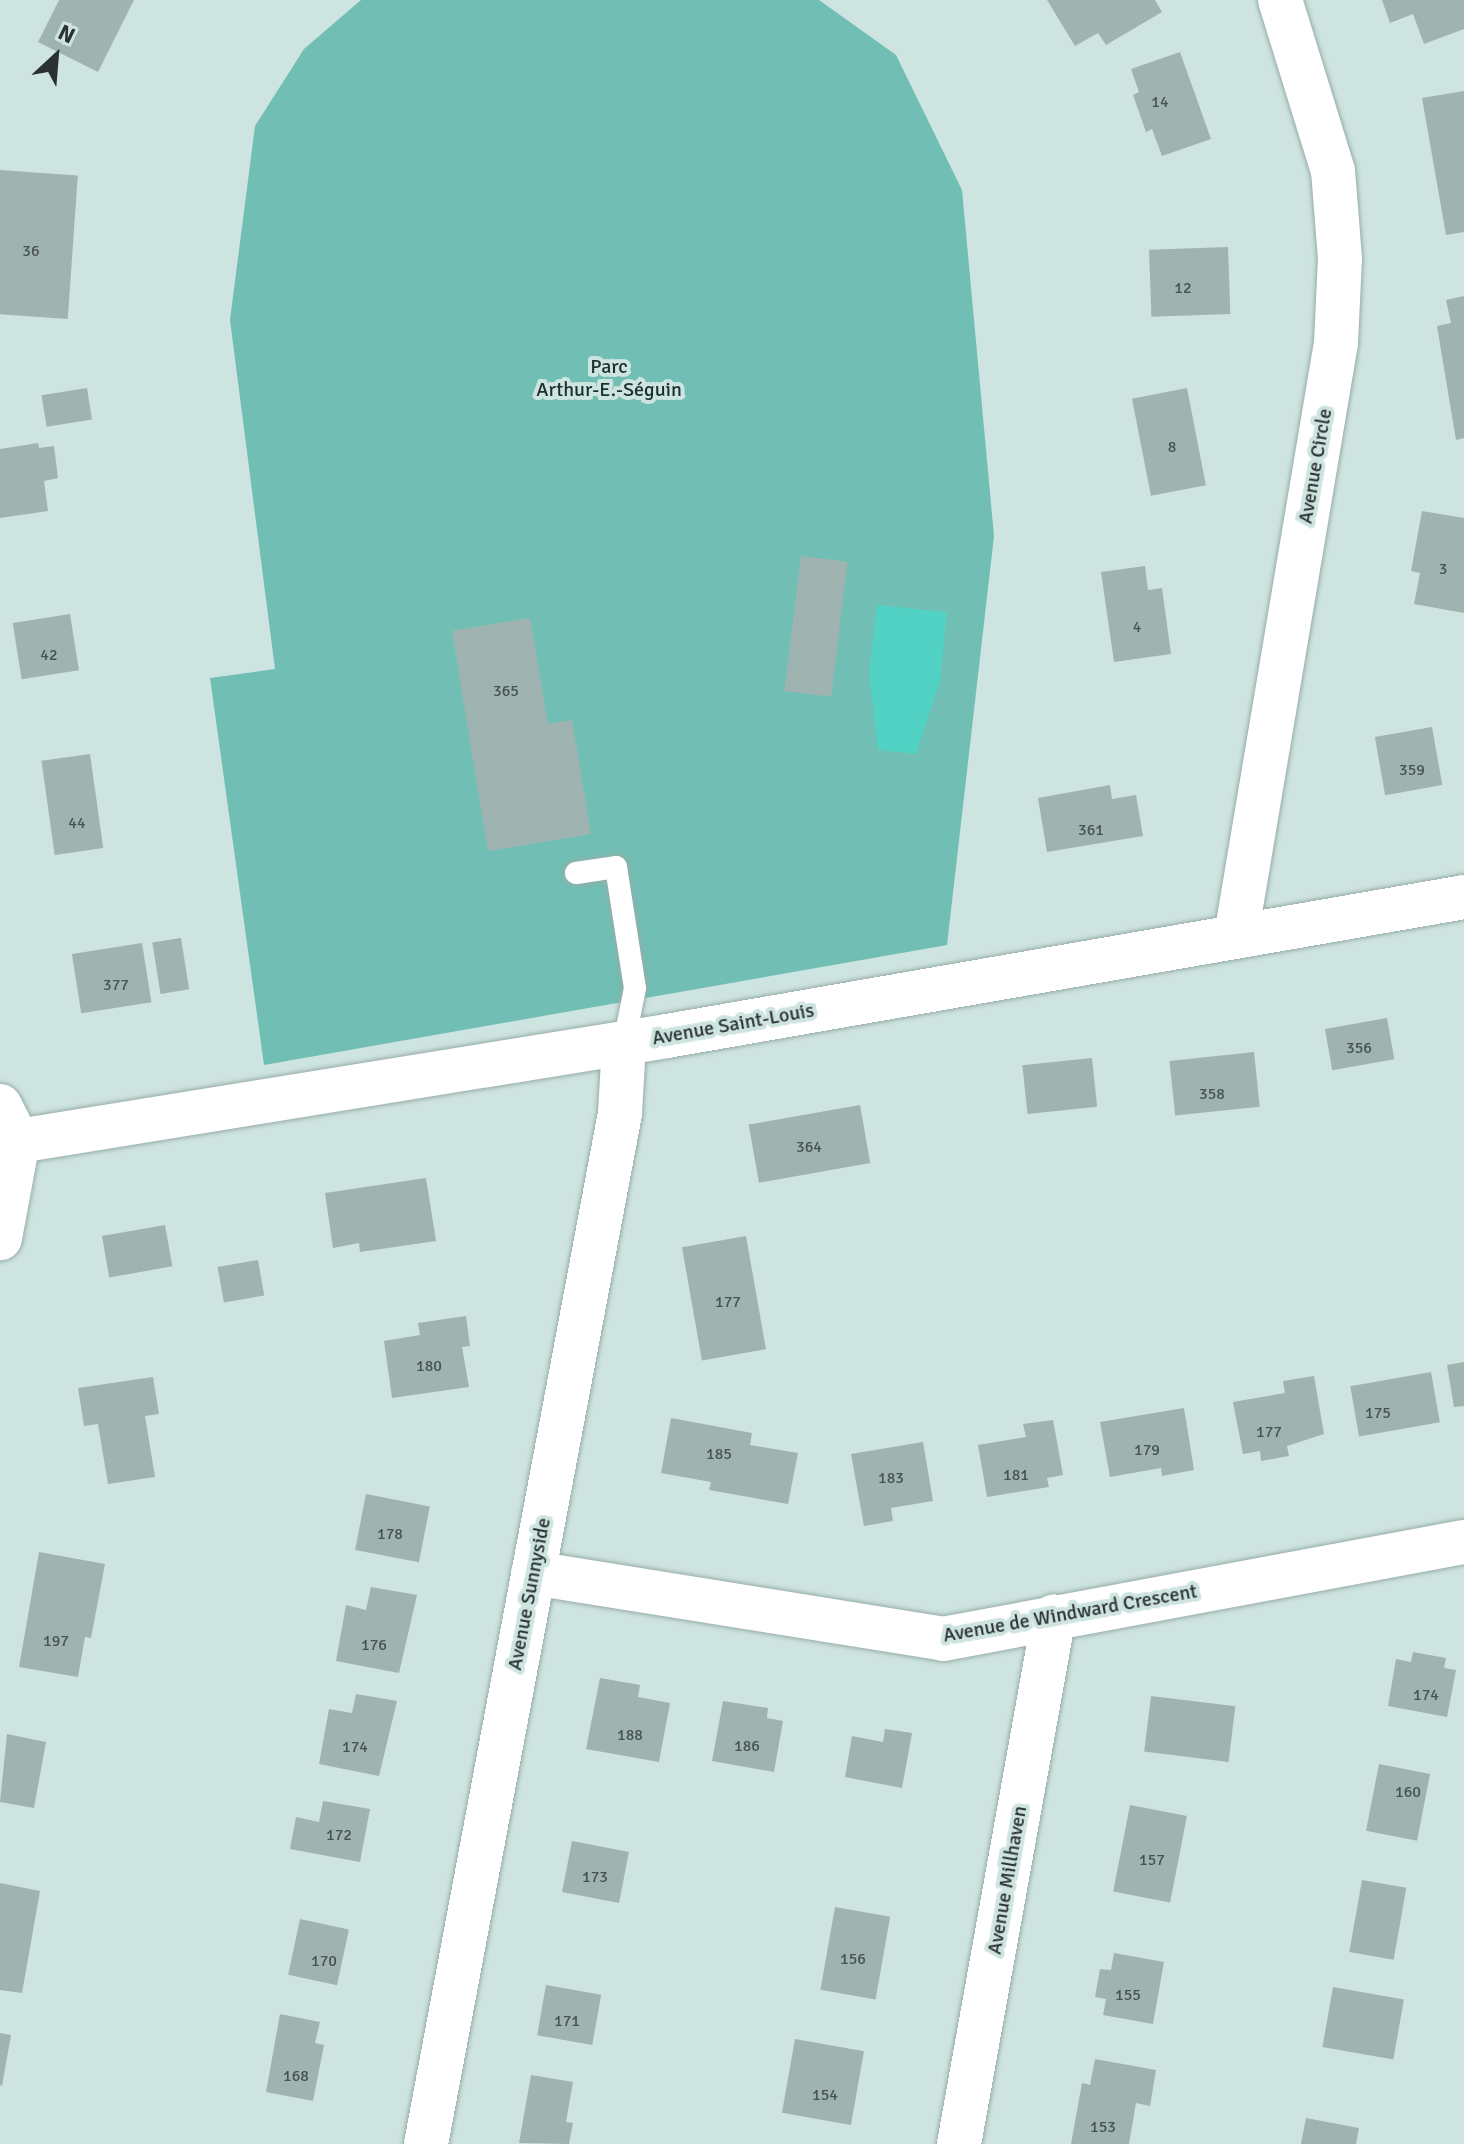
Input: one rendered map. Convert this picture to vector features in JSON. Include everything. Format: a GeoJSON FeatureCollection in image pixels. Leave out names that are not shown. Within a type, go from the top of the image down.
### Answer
{"type":"FeatureCollection","features":[{"type":"Feature","properties":{"kind":"street","name":"Avenue Circle"},"geometry":{"type":"LineString","coordinates":[[1236,936],[1336,343],[1339,273],[1333,171],[1280,0]]}},
{"type":"Feature","properties":{"kind":"street","name":"Avenue Saint-Louis"},"geometry":{"type":"LineString","coordinates":[[6,1130],[624,1043],[1464,897]]}},
{"type":"Feature","properties":{"kind":"street","name":"Avenue Sunnyside"},"geometry":{"type":"LineString","coordinates":[[426,2144],[620,1113],[624,1043]]}},
{"type":"Feature","properties":{"kind":"street"},"geometry":{"type":"LineString","coordinates":[[0,1238],[6,1130]]}},
{"type":"Feature","properties":{"kind":"street","name":"Avenue de Windward Crescent"},"geometry":{"type":"LineString","coordinates":[[533,1573],[943,1639],[1464,1542]]}},
{"type":"Feature","properties":{"kind":"street","name":"Avenue Millhaven"},"geometry":{"type":"LineString","coordinates":[[959,2144],[1054,1616]]}},
{"type":"Feature","properties":{"kind":"lane"},"geometry":{"type":"LineString","coordinates":[[576,873],[616,867],[635,988],[624,1043]]}},
{"type":"Feature","properties":{"kind":"green space","name":"Parc Arthur-E.-Séguin"},"geometry":{"type":"Polygon","coordinates":[[[361,0],[819,0],[896,55],[962,190],[994,536],[947,945],[264,1065],[210,678],[275,669],[230,320],[255,126],[304,49],[361,0]]]}},
{"type":"Feature","properties":{"kind":"shaded area"},"geometry":{"type":"Polygon","coordinates":[[[877,605],[947,612],[940,681],[916,754],[878,750],[869,673],[877,605]]]}},
{"type":"Feature","properties":{"kind":"building"},"geometry":{"type":"Polygon","coordinates":[[[59,0],[134,0],[98,72],[38,42],[59,0]]]}},
{"type":"Feature","properties":{"kind":"building"},"geometry":{"type":"Polygon","coordinates":[[[1047,0],[1155,0],[1162,12],[1106,45],[1098,33],[1075,46],[1047,0]]]}},
{"type":"Feature","properties":{"kind":"building"},"geometry":{"type":"Polygon","coordinates":[[[1382,0],[1464,0],[1464,29],[1424,44],[1413,14],[1390,23],[1382,0]]]}},
{"type":"Feature","properties":{"kind":"building"},"geometry":{"type":"Polygon","coordinates":[[[1180,52],[1211,139],[1162,156],[1152,129],[1146,132],[1133,95],[1139,92],[1131,69],[1180,52]]]}},
{"type":"Feature","properties":{"kind":"building"},"geometry":{"type":"Polygon","coordinates":[[[1464,91],[1464,232],[1446,235],[1422,98],[1464,91]]]}},
{"type":"Feature","properties":{"kind":"building"},"geometry":{"type":"Polygon","coordinates":[[[0,170],[78,175],[68,319],[0,314],[0,170]]]}},
{"type":"Feature","properties":{"kind":"building"},"geometry":{"type":"Polygon","coordinates":[[[1228,247],[1230,314],[1151,317],[1149,250],[1228,247]]]}},
{"type":"Feature","properties":{"kind":"building"},"geometry":{"type":"Polygon","coordinates":[[[1464,296],[1464,438],[1456,440],[1437,326],[1451,323],[1446,300],[1464,296]]]}},
{"type":"Feature","properties":{"kind":"building"},"geometry":{"type":"Polygon","coordinates":[[[87,388],[92,420],[47,427],[42,395],[87,388]]]}},
{"type":"Feature","properties":{"kind":"building"},"geometry":{"type":"Polygon","coordinates":[[[1187,388],[1206,485],[1151,496],[1132,399],[1187,388]]]}},
{"type":"Feature","properties":{"kind":"building"},"geometry":{"type":"Polygon","coordinates":[[[38,443],[39,448],[54,446],[58,478],[44,481],[48,511],[0,518],[0,449],[38,443]]]}},
{"type":"Feature","properties":{"kind":"building"},"geometry":{"type":"Polygon","coordinates":[[[1422,511],[1464,518],[1464,613],[1414,604],[1420,573],[1411,571],[1422,511]]]}},
{"type":"Feature","properties":{"kind":"building"},"geometry":{"type":"Polygon","coordinates":[[[801,556],[848,562],[831,697],[784,691],[801,556]]]}},
{"type":"Feature","properties":{"kind":"building"},"geometry":{"type":"Polygon","coordinates":[[[1145,566],[1148,590],[1162,588],[1171,654],[1114,662],[1101,572],[1145,566]]]}},
{"type":"Feature","properties":{"kind":"building"},"geometry":{"type":"Polygon","coordinates":[[[70,614],[79,670],[22,679],[13,623],[70,614]]]}},
{"type":"Feature","properties":{"kind":"building"},"geometry":{"type":"Polygon","coordinates":[[[530,618],[548,724],[572,720],[591,834],[488,851],[452,631],[530,618]]]}},
{"type":"Feature","properties":{"kind":"building"},"geometry":{"type":"Polygon","coordinates":[[[1432,727],[1442,785],[1385,795],[1375,737],[1432,727]]]}},
{"type":"Feature","properties":{"kind":"building"},"geometry":{"type":"Polygon","coordinates":[[[90,754],[103,848],[55,855],[41,761],[90,754]]]}},
{"type":"Feature","properties":{"kind":"building"},"geometry":{"type":"Polygon","coordinates":[[[1110,785],[1112,799],[1136,795],[1143,836],[1047,852],[1038,798],[1110,785]]]}},
{"type":"Feature","properties":{"kind":"building"},"geometry":{"type":"Polygon","coordinates":[[[181,938],[189,989],[160,994],[152,943],[181,938]]]}},
{"type":"Feature","properties":{"kind":"building"},"geometry":{"type":"Polygon","coordinates":[[[142,943],[151,1002],[81,1013],[72,954],[142,943]]]}},
{"type":"Feature","properties":{"kind":"building"},"geometry":{"type":"Polygon","coordinates":[[[1387,1018],[1394,1059],[1332,1070],[1325,1029],[1387,1018]]]}},
{"type":"Feature","properties":{"kind":"building"},"geometry":{"type":"Polygon","coordinates":[[[1254,1052],[1260,1107],[1175,1116],[1169,1061],[1254,1052]]]}},
{"type":"Feature","properties":{"kind":"building"},"geometry":{"type":"Polygon","coordinates":[[[1092,1058],[1097,1107],[1028,1114],[1022,1065],[1092,1058]]]}},
{"type":"Feature","properties":{"kind":"building"},"geometry":{"type":"Polygon","coordinates":[[[860,1105],[870,1163],[759,1183],[749,1125],[860,1105]]]}},
{"type":"Feature","properties":{"kind":"building"},"geometry":{"type":"Polygon","coordinates":[[[426,1178],[436,1241],[360,1252],[359,1243],[333,1248],[325,1193],[426,1178]]]}},
{"type":"Feature","properties":{"kind":"building"},"geometry":{"type":"Polygon","coordinates":[[[165,1225],[172,1266],[109,1277],[102,1236],[165,1225]]]}},
{"type":"Feature","properties":{"kind":"building"},"geometry":{"type":"Polygon","coordinates":[[[746,1236],[766,1349],[702,1361],[682,1247],[746,1236]]]}},
{"type":"Feature","properties":{"kind":"building"},"geometry":{"type":"Polygon","coordinates":[[[258,1260],[264,1295],[224,1303],[218,1267],[258,1260]]]}},
{"type":"Feature","properties":{"kind":"building"},"geometry":{"type":"Polygon","coordinates":[[[466,1316],[470,1346],[462,1347],[469,1387],[392,1398],[384,1341],[420,1335],[418,1323],[466,1316]]]}},
{"type":"Feature","properties":{"kind":"building"},"geometry":{"type":"Polygon","coordinates":[[[1464,1362],[1464,1406],[1454,1407],[1447,1365],[1464,1362]]]}},
{"type":"Feature","properties":{"kind":"building"},"geometry":{"type":"Polygon","coordinates":[[[1431,1372],[1440,1422],[1359,1436],[1350,1386],[1431,1372]]]}},
{"type":"Feature","properties":{"kind":"building"},"geometry":{"type":"Polygon","coordinates":[[[1314,1376],[1324,1434],[1287,1446],[1289,1456],[1261,1461],[1260,1451],[1243,1454],[1233,1402],[1285,1393],[1283,1381],[1314,1376]]]}},
{"type":"Feature","properties":{"kind":"building"},"geometry":{"type":"Polygon","coordinates":[[[153,1377],[159,1414],[145,1416],[155,1477],[108,1484],[98,1424],[84,1426],[78,1388],[153,1377]]]}},
{"type":"Feature","properties":{"kind":"building"},"geometry":{"type":"Polygon","coordinates":[[[1184,1408],[1194,1470],[1162,1476],[1161,1468],[1110,1477],[1100,1422],[1184,1408]]]}},
{"type":"Feature","properties":{"kind":"building"},"geometry":{"type":"Polygon","coordinates":[[[671,1418],[752,1433],[750,1445],[798,1453],[788,1504],[709,1490],[711,1482],[661,1473],[671,1418]]]}},
{"type":"Feature","properties":{"kind":"building"},"geometry":{"type":"Polygon","coordinates":[[[1053,1420],[1063,1475],[1047,1478],[1049,1487],[987,1497],[978,1445],[1026,1437],[1023,1424],[1053,1420]]]}},
{"type":"Feature","properties":{"kind":"building"},"geometry":{"type":"Polygon","coordinates":[[[923,1442],[933,1501],[891,1508],[893,1521],[864,1526],[851,1454],[923,1442]]]}},
{"type":"Feature","properties":{"kind":"building"},"geometry":{"type":"Polygon","coordinates":[[[366,1494],[430,1506],[419,1562],[355,1550],[366,1494]]]}},
{"type":"Feature","properties":{"kind":"building"},"geometry":{"type":"Polygon","coordinates":[[[39,1552],[105,1564],[91,1638],[85,1637],[78,1677],[19,1667],[39,1552]]]}},
{"type":"Feature","properties":{"kind":"building"},"geometry":{"type":"Polygon","coordinates":[[[371,1587],[417,1595],[399,1673],[336,1661],[346,1605],[366,1610],[371,1587]]]}},
{"type":"Feature","properties":{"kind":"building"},"geometry":{"type":"Polygon","coordinates":[[[1413,1652],[1446,1658],[1444,1668],[1456,1670],[1447,1717],[1388,1706],[1396,1659],[1411,1662],[1413,1652]]]}},
{"type":"Feature","properties":{"kind":"building"},"geometry":{"type":"Polygon","coordinates":[[[600,1678],[640,1685],[638,1697],[670,1703],[659,1762],[586,1749],[600,1678]]]}},
{"type":"Feature","properties":{"kind":"building"},"geometry":{"type":"Polygon","coordinates":[[[356,1694],[397,1701],[379,1776],[319,1764],[329,1709],[352,1713],[356,1694]]]}},
{"type":"Feature","properties":{"kind":"building"},"geometry":{"type":"Polygon","coordinates":[[[1151,1696],[1235,1706],[1229,1762],[1144,1752],[1151,1696]]]}},
{"type":"Feature","properties":{"kind":"building"},"geometry":{"type":"Polygon","coordinates":[[[723,1701],[768,1708],[767,1718],[783,1721],[774,1772],[712,1761],[723,1701]]]}},
{"type":"Feature","properties":{"kind":"building"},"geometry":{"type":"Polygon","coordinates":[[[885,1729],[912,1733],[902,1788],[845,1777],[852,1736],[883,1742],[885,1729]]]}},
{"type":"Feature","properties":{"kind":"building"},"geometry":{"type":"Polygon","coordinates":[[[7,1734],[46,1742],[34,1808],[0,1802],[7,1734]]]}},
{"type":"Feature","properties":{"kind":"building"},"geometry":{"type":"Polygon","coordinates":[[[1379,1764],[1430,1774],[1417,1841],[1366,1831],[1379,1764]]]}},
{"type":"Feature","properties":{"kind":"building"},"geometry":{"type":"Polygon","coordinates":[[[323,1801],[370,1809],[360,1862],[290,1849],[296,1817],[319,1822],[323,1801]]]}},
{"type":"Feature","properties":{"kind":"building"},"geometry":{"type":"Polygon","coordinates":[[[1130,1805],[1187,1816],[1170,1902],[1113,1891],[1130,1805]]]}},
{"type":"Feature","properties":{"kind":"building"},"geometry":{"type":"Polygon","coordinates":[[[572,1841],[629,1852],[619,1903],[562,1892],[572,1841]]]}},
{"type":"Feature","properties":{"kind":"building"},"geometry":{"type":"Polygon","coordinates":[[[1362,1880],[1406,1888],[1394,1960],[1349,1952],[1362,1880]]]}},
{"type":"Feature","properties":{"kind":"building"},"geometry":{"type":"Polygon","coordinates":[[[0,1883],[40,1891],[22,1993],[0,1990],[0,1883]]]}},
{"type":"Feature","properties":{"kind":"building"},"geometry":{"type":"Polygon","coordinates":[[[835,1907],[890,1917],[876,1999],[820,1990],[835,1907]]]}},
{"type":"Feature","properties":{"kind":"building"},"geometry":{"type":"Polygon","coordinates":[[[300,1919],[349,1929],[337,1985],[288,1975],[300,1919]]]}},
{"type":"Feature","properties":{"kind":"building"},"geometry":{"type":"Polygon","coordinates":[[[1114,1953],[1164,1962],[1153,2024],[1103,2015],[1106,1999],[1095,1997],[1100,1969],[1111,1970],[1114,1953]]]}},
{"type":"Feature","properties":{"kind":"building"},"geometry":{"type":"Polygon","coordinates":[[[546,1985],[601,1995],[592,2045],[537,2035],[546,1985]]]}},
{"type":"Feature","properties":{"kind":"building"},"geometry":{"type":"Polygon","coordinates":[[[1333,1987],[1404,2000],[1393,2060],[1322,2047],[1333,1987]]]}},
{"type":"Feature","properties":{"kind":"building"},"geometry":{"type":"Polygon","coordinates":[[[280,2014],[320,2022],[315,2043],[324,2045],[313,2101],[266,2092],[280,2014]]]}},
{"type":"Feature","properties":{"kind":"building"},"geometry":{"type":"Polygon","coordinates":[[[0,2033],[11,2035],[2,2086],[0,2085],[0,2033]]]}},
{"type":"Feature","properties":{"kind":"building"},"geometry":{"type":"Polygon","coordinates":[[[795,2039],[864,2051],[851,2125],[782,2113],[795,2039]]]}},
{"type":"Feature","properties":{"kind":"building"},"geometry":{"type":"Polygon","coordinates":[[[1095,2059],[1156,2070],[1150,2106],[1136,2103],[1129,2144],[1071,2144],[1082,2083],[1090,2085],[1095,2059]]]}},
{"type":"Feature","properties":{"kind":"building"},"geometry":{"type":"Polygon","coordinates":[[[531,2075],[573,2082],[566,2122],[573,2123],[569,2144],[519,2143],[531,2075]]]}},
{"type":"Feature","properties":{"kind":"building"},"geometry":{"type":"Polygon","coordinates":[[[1306,2118],[1359,2128],[1356,2144],[1301,2144],[1306,2118]]]}}]}
